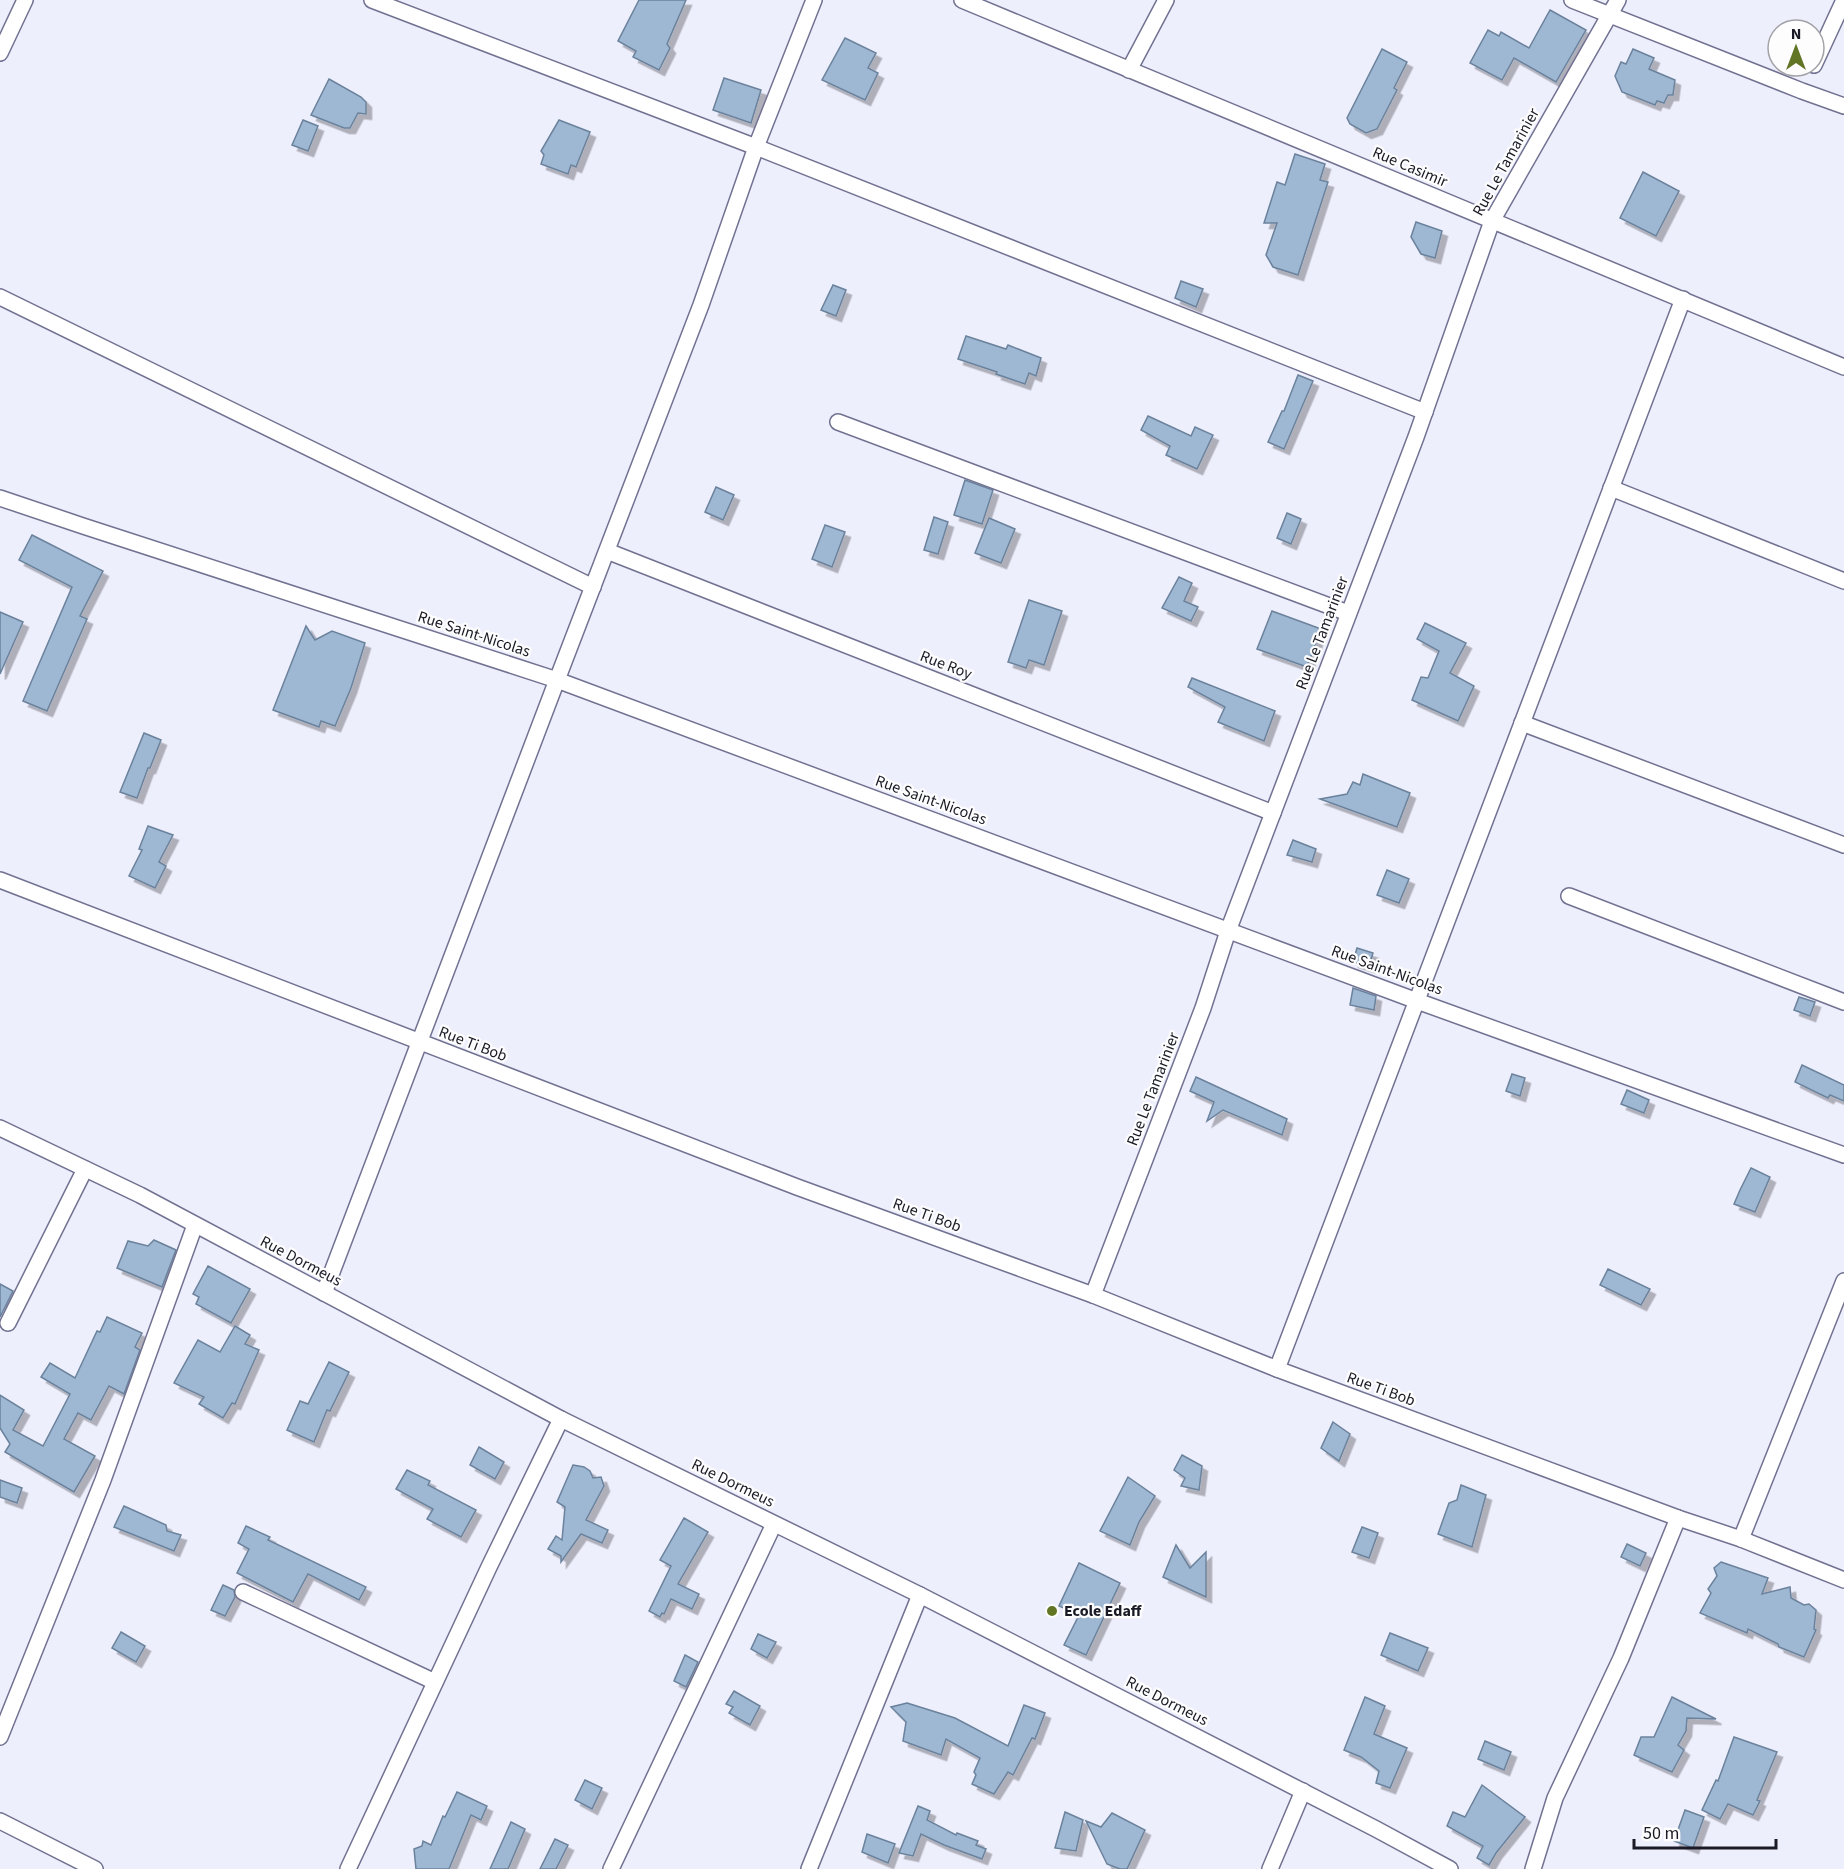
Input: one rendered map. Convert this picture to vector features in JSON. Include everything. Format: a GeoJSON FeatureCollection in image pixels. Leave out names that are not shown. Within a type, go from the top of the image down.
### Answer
{"type":"FeatureCollection","features":[{"type":"Feature","properties":{"kind":"street"},"geometry":{"type":"LineString","coordinates":[[0,53],[25,0]]}},
{"type":"Feature","properties":{"kind":"street"},"geometry":{"type":"LineString","coordinates":[[372,0],[756,147],[1425,412]]}},
{"type":"Feature","properties":{"kind":"street"},"geometry":{"type":"LineString","coordinates":[[324,1293],[701,305],[756,147],[814,0]]}},
{"type":"Feature","properties":{"kind":"street","name":"Rue Casimir"},"geometry":{"type":"LineString","coordinates":[[962,0],[1844,367]]}},
{"type":"Feature","properties":{"kind":"street"},"geometry":{"type":"LineString","coordinates":[[1129,70],[1166,0]]}},
{"type":"Feature","properties":{"kind":"street"},"geometry":{"type":"LineString","coordinates":[[1572,0],[1802,92],[1844,106]]}},
{"type":"Feature","properties":{"kind":"street","name":"Rue Le Tamarinier"},"geometry":{"type":"LineString","coordinates":[[1093,1294],[1203,1008],[1228,931],[1425,412],[1492,221],[1618,0]]}},
{"type":"Feature","properties":{"kind":"street"},"geometry":{"type":"LineString","coordinates":[[1826,39],[1844,0]]}},
{"type":"Feature","properties":{"kind":"street"},"geometry":{"type":"LineString","coordinates":[[1802,92],[1808,78]]}},
{"type":"Feature","properties":{"kind":"street"},"geometry":{"type":"LineString","coordinates":[[0,297],[593,586]]}},
{"type":"Feature","properties":{"kind":"street"},"geometry":{"type":"LineString","coordinates":[[1277,1369],[1683,299]]}},
{"type":"Feature","properties":{"kind":"street"},"geometry":{"type":"LineString","coordinates":[[838,422],[1348,613]]}},
{"type":"Feature","properties":{"kind":"street"},"geometry":{"type":"LineString","coordinates":[[1611,488],[1844,581]]}},
{"type":"Feature","properties":{"kind":"street","name":"Rue Saint-Nicolas"},"geometry":{"type":"LineString","coordinates":[[0,498],[557,680],[1417,1001],[1844,1155]]}},
{"type":"Feature","properties":{"kind":"street","name":"Rue Roy"},"geometry":{"type":"LineString","coordinates":[[607,551],[1273,813]]}},
{"type":"Feature","properties":{"kind":"street"},"geometry":{"type":"LineString","coordinates":[[1522,723],[1844,845]]}},
{"type":"Feature","properties":{"kind":"street","name":"Rue Ti Bob"},"geometry":{"type":"LineString","coordinates":[[0,880],[797,1187],[1093,1294],[1277,1369],[1678,1518],[1741,1539],[1844,1580]]}},
{"type":"Feature","properties":{"kind":"street"},"geometry":{"type":"LineString","coordinates":[[1569,896],[1844,1002]]}},
{"type":"Feature","properties":{"kind":"street","name":"Rue Dormeus"},"geometry":{"type":"LineString","coordinates":[[0,1128],[195,1225],[561,1419],[920,1595],[1450,1869]]}},
{"type":"Feature","properties":{"kind":"street"},"geometry":{"type":"LineString","coordinates":[[8,1323],[85,1169]]}},
{"type":"Feature","properties":{"kind":"street"},"geometry":{"type":"LineString","coordinates":[[0,1737],[103,1480],[195,1225]]}},
{"type":"Feature","properties":{"kind":"street"},"geometry":{"type":"LineString","coordinates":[[1741,1539],[1844,1281]]}},
{"type":"Feature","properties":{"kind":"street"},"geometry":{"type":"LineString","coordinates":[[348,1869],[561,1419]]}},
{"type":"Feature","properties":{"kind":"street"},"geometry":{"type":"LineString","coordinates":[[1533,1869],[1555,1798],[1621,1658],[1678,1518]]}},
{"type":"Feature","properties":{"kind":"street"},"geometry":{"type":"LineString","coordinates":[[611,1869],[774,1524]]}},
{"type":"Feature","properties":{"kind":"street"},"geometry":{"type":"LineString","coordinates":[[243,1592],[435,1682]]}},
{"type":"Feature","properties":{"kind":"street"},"geometry":{"type":"LineString","coordinates":[[809,1869],[920,1595]]}},
{"type":"Feature","properties":{"kind":"street"},"geometry":{"type":"LineString","coordinates":[[1270,1869],[1303,1791]]}},
{"type":"Feature","properties":{"kind":"street"},"geometry":{"type":"LineString","coordinates":[[0,1821],[95,1869]]}},
{"type":"Feature","properties":{"kind":"building"},"geometry":{"type":"Polygon","coordinates":[[[639,0],[686,0],[667,44],[670,48],[659,70],[633,57],[636,51],[618,41],[639,0]]]}},
{"type":"Feature","properties":{"kind":"building"},"geometry":{"type":"Polygon","coordinates":[[[1550,10],[1586,30],[1556,82],[1514,58],[1502,80],[1470,63],[1488,30],[1499,36],[1501,32],[1529,48],[1550,10]]]}},
{"type":"Feature","properties":{"kind":"building"},"geometry":{"type":"Polygon","coordinates":[[[845,38],[876,53],[868,68],[878,73],[865,100],[822,80],[845,38]]]}},
{"type":"Feature","properties":{"kind":"building"},"geometry":{"type":"Polygon","coordinates":[[[1382,49],[1407,62],[1394,88],[1397,90],[1377,129],[1366,133],[1350,124],[1347,118],[1382,49]]]}},
{"type":"Feature","properties":{"kind":"building"},"geometry":{"type":"Polygon","coordinates":[[[1633,49],[1654,58],[1649,69],[1675,80],[1673,95],[1668,95],[1664,103],[1657,101],[1655,105],[1622,92],[1615,76],[1621,62],[1626,64],[1633,49]]]}},
{"type":"Feature","properties":{"kind":"building"},"geometry":{"type":"Polygon","coordinates":[[[724,78],[761,90],[751,123],[713,110],[724,78]]]}},
{"type":"Feature","properties":{"kind":"building"},"geometry":{"type":"Polygon","coordinates":[[[329,79],[366,102],[366,114],[358,113],[350,128],[344,128],[311,115],[329,79]]]}},
{"type":"Feature","properties":{"kind":"building"},"geometry":{"type":"Polygon","coordinates":[[[303,120],[318,126],[308,151],[292,145],[303,120]]]}},
{"type":"Feature","properties":{"kind":"building"},"geometry":{"type":"Polygon","coordinates":[[[559,120],[590,132],[576,167],[571,165],[568,174],[541,164],[544,155],[541,151],[559,120]]]}},
{"type":"Feature","properties":{"kind":"building"},"geometry":{"type":"Polygon","coordinates":[[[1295,154],[1325,164],[1320,180],[1328,182],[1298,275],[1273,267],[1266,255],[1277,223],[1264,223],[1277,182],[1285,185],[1295,154]]]}},
{"type":"Feature","properties":{"kind":"building"},"geometry":{"type":"Polygon","coordinates":[[[1643,172],[1679,191],[1656,236],[1620,218],[1643,172]]]}},
{"type":"Feature","properties":{"kind":"building"},"geometry":{"type":"Polygon","coordinates":[[[1416,222],[1442,231],[1435,258],[1421,254],[1411,237],[1416,222]]]}},
{"type":"Feature","properties":{"kind":"building"},"geometry":{"type":"Polygon","coordinates":[[[1181,281],[1203,289],[1196,307],[1175,298],[1181,281]]]}},
{"type":"Feature","properties":{"kind":"building"},"geometry":{"type":"Polygon","coordinates":[[[833,285],[846,290],[836,316],[821,310],[833,285]]]}},
{"type":"Feature","properties":{"kind":"building"},"geometry":{"type":"Polygon","coordinates":[[[966,336],[1006,349],[1008,345],[1041,358],[1036,376],[1029,373],[1025,384],[958,359],[966,336]]]}},
{"type":"Feature","properties":{"kind":"building"},"geometry":{"type":"Polygon","coordinates":[[[1298,375],[1313,381],[1284,449],[1268,442],[1284,411],[1298,375]]]}},
{"type":"Feature","properties":{"kind":"building"},"geometry":{"type":"Polygon","coordinates":[[[1148,416],[1191,436],[1195,427],[1213,435],[1197,469],[1166,455],[1170,446],[1141,430],[1148,416]]]}},
{"type":"Feature","properties":{"kind":"building"},"geometry":{"type":"Polygon","coordinates":[[[965,480],[993,490],[982,524],[954,515],[965,480]]]}},
{"type":"Feature","properties":{"kind":"building"},"geometry":{"type":"Polygon","coordinates":[[[716,487],[734,495],[723,520],[705,512],[716,487]]]}},
{"type":"Feature","properties":{"kind":"building"},"geometry":{"type":"Polygon","coordinates":[[[1287,513],[1301,519],[1291,544],[1277,538],[1287,513]]]}},
{"type":"Feature","properties":{"kind":"building"},"geometry":{"type":"Polygon","coordinates":[[[934,517],[948,522],[938,554],[924,550],[934,517]]]}},
{"type":"Feature","properties":{"kind":"building"},"geometry":{"type":"Polygon","coordinates":[[[989,518],[1015,529],[1001,563],[975,553],[989,518]]]}},
{"type":"Feature","properties":{"kind":"building"},"geometry":{"type":"Polygon","coordinates":[[[825,525],[845,532],[832,567],[812,559],[825,525]]]}},
{"type":"Feature","properties":{"kind":"building"},"geometry":{"type":"Polygon","coordinates":[[[32,535],[103,571],[80,616],[87,619],[47,711],[23,701],[72,587],[19,560],[32,535]]]}},
{"type":"Feature","properties":{"kind":"building"},"geometry":{"type":"Polygon","coordinates":[[[1179,577],[1192,583],[1184,601],[1198,607],[1191,621],[1162,608],[1179,577]]]}},
{"type":"Feature","properties":{"kind":"building"},"geometry":{"type":"Polygon","coordinates":[[[1029,600],[1062,611],[1044,665],[1029,660],[1026,668],[1008,662],[1029,600]]]}},
{"type":"Feature","properties":{"kind":"building"},"geometry":{"type":"Polygon","coordinates":[[[1272,611],[1321,629],[1307,667],[1257,649],[1272,611]]]}},
{"type":"Feature","properties":{"kind":"building"},"geometry":{"type":"Polygon","coordinates":[[[0,612],[23,622],[0,674],[0,612]]]}},
{"type":"Feature","properties":{"kind":"building"},"geometry":{"type":"Polygon","coordinates":[[[1425,623],[1466,643],[1450,673],[1474,686],[1458,721],[1412,700],[1421,677],[1428,678],[1439,651],[1417,639],[1425,623]]]}},
{"type":"Feature","properties":{"kind":"building"},"geometry":{"type":"Polygon","coordinates":[[[306,626],[315,640],[332,631],[365,643],[351,688],[335,726],[321,721],[319,727],[273,710],[306,626]]]}},
{"type":"Feature","properties":{"kind":"building"},"geometry":{"type":"Polygon","coordinates":[[[1192,678],[1275,711],[1264,741],[1218,722],[1225,707],[1188,687],[1192,678]]]}},
{"type":"Feature","properties":{"kind":"building"},"geometry":{"type":"Polygon","coordinates":[[[144,733],[161,740],[137,798],[120,792],[144,733]]]}},
{"type":"Feature","properties":{"kind":"building"},"geometry":{"type":"Polygon","coordinates":[[[1363,774],[1410,793],[1397,827],[1320,799],[1347,794],[1353,782],[1360,785],[1363,774]]]}},
{"type":"Feature","properties":{"kind":"building"},"geometry":{"type":"Polygon","coordinates":[[[148,826],[173,835],[159,862],[166,866],[155,888],[129,876],[142,850],[139,849],[148,826]]]}},
{"type":"Feature","properties":{"kind":"building"},"geometry":{"type":"Polygon","coordinates":[[[1293,840],[1316,849],[1312,862],[1287,855],[1293,840]]]}},
{"type":"Feature","properties":{"kind":"building"},"geometry":{"type":"Polygon","coordinates":[[[1387,870],[1409,879],[1399,903],[1377,895],[1387,870]]]}},
{"type":"Feature","properties":{"kind":"building"},"geometry":{"type":"Polygon","coordinates":[[[1357,948],[1373,953],[1369,967],[1353,962],[1357,948]]]}},
{"type":"Feature","properties":{"kind":"building"},"geometry":{"type":"Polygon","coordinates":[[[1353,988],[1376,996],[1374,1010],[1350,1005],[1353,988]]]}},
{"type":"Feature","properties":{"kind":"building"},"geometry":{"type":"Polygon","coordinates":[[[1799,997],[1815,1002],[1810,1016],[1794,1010],[1799,997]]]}},
{"type":"Feature","properties":{"kind":"building"},"geometry":{"type":"Polygon","coordinates":[[[1802,1065],[1844,1085],[1844,1101],[1830,1095],[1828,1098],[1795,1082],[1802,1065]]]}},
{"type":"Feature","properties":{"kind":"building"},"geometry":{"type":"Polygon","coordinates":[[[1512,1074],[1525,1078],[1520,1096],[1506,1091],[1512,1074]]]}},
{"type":"Feature","properties":{"kind":"building"},"geometry":{"type":"Polygon","coordinates":[[[1196,1077],[1287,1119],[1282,1135],[1223,1110],[1207,1121],[1214,1102],[1190,1091],[1196,1077]]]}},
{"type":"Feature","properties":{"kind":"building"},"geometry":{"type":"Polygon","coordinates":[[[1627,1090],[1649,1100],[1644,1113],[1621,1104],[1627,1090]]]}},
{"type":"Feature","properties":{"kind":"building"},"geometry":{"type":"Polygon","coordinates":[[[1751,1168],[1770,1177],[1755,1212],[1734,1204],[1751,1168]]]}},
{"type":"Feature","properties":{"kind":"building"},"geometry":{"type":"Polygon","coordinates":[[[154,1240],[176,1250],[162,1287],[117,1268],[128,1241],[148,1246],[154,1240]]]}},
{"type":"Feature","properties":{"kind":"building"},"geometry":{"type":"Polygon","coordinates":[[[208,1266],[250,1289],[231,1323],[196,1304],[199,1297],[193,1294],[208,1266]]]}},
{"type":"Feature","properties":{"kind":"building"},"geometry":{"type":"Polygon","coordinates":[[[1608,1269],[1650,1289],[1641,1305],[1600,1285],[1608,1269]]]}},
{"type":"Feature","properties":{"kind":"building"},"geometry":{"type":"Polygon","coordinates":[[[0,1284],[13,1291],[0,1317],[0,1284]]]}},
{"type":"Feature","properties":{"kind":"building"},"geometry":{"type":"Polygon","coordinates":[[[107,1317],[142,1333],[135,1347],[140,1350],[124,1394],[109,1386],[91,1420],[78,1413],[64,1439],[95,1456],[74,1492],[5,1452],[10,1444],[0,1428],[0,1395],[24,1410],[13,1430],[43,1446],[70,1394],[41,1377],[50,1363],[75,1378],[97,1331],[100,1332],[107,1317]]]}},
{"type":"Feature","properties":{"kind":"building"},"geometry":{"type":"Polygon","coordinates":[[[235,1326],[250,1335],[245,1344],[259,1350],[235,1404],[232,1403],[223,1418],[199,1404],[204,1397],[174,1383],[198,1340],[220,1352],[235,1326]]]}},
{"type":"Feature","properties":{"kind":"building"},"geometry":{"type":"Polygon","coordinates":[[[329,1362],[349,1372],[330,1411],[327,1410],[314,1442],[287,1430],[300,1401],[308,1404],[329,1362]]]}},
{"type":"Feature","properties":{"kind":"building"},"geometry":{"type":"Polygon","coordinates":[[[1333,1422],[1350,1434],[1339,1461],[1321,1448],[1333,1422]]]}},
{"type":"Feature","properties":{"kind":"building"},"geometry":{"type":"Polygon","coordinates":[[[479,1447],[504,1462],[495,1479],[470,1465],[479,1447]]]}},
{"type":"Feature","properties":{"kind":"building"},"geometry":{"type":"Polygon","coordinates":[[[1182,1455],[1202,1466],[1199,1490],[1181,1486],[1185,1478],[1174,1470],[1182,1455]]]}},
{"type":"Feature","properties":{"kind":"building"},"geometry":{"type":"Polygon","coordinates":[[[573,1465],[584,1467],[590,1471],[593,1478],[601,1477],[604,1486],[586,1520],[608,1530],[602,1543],[581,1534],[561,1562],[561,1556],[548,1549],[556,1536],[562,1540],[565,1507],[557,1502],[573,1465]]]}},
{"type":"Feature","properties":{"kind":"building"},"geometry":{"type":"Polygon","coordinates":[[[407,1470],[430,1481],[428,1485],[476,1510],[461,1537],[427,1519],[433,1509],[396,1489],[407,1470]]]}},
{"type":"Feature","properties":{"kind":"building"},"geometry":{"type":"Polygon","coordinates":[[[1128,1477],[1155,1496],[1139,1522],[1130,1545],[1100,1531],[1128,1477]]]}},
{"type":"Feature","properties":{"kind":"building"},"geometry":{"type":"Polygon","coordinates":[[[0,1480],[22,1488],[17,1503],[0,1497],[0,1480]]]}},
{"type":"Feature","properties":{"kind":"building"},"geometry":{"type":"Polygon","coordinates":[[[1461,1485],[1486,1495],[1472,1547],[1438,1534],[1449,1503],[1457,1500],[1461,1485]]]}},
{"type":"Feature","properties":{"kind":"building"},"geometry":{"type":"Polygon","coordinates":[[[124,1506],[166,1525],[167,1531],[181,1535],[174,1551],[114,1527],[124,1506]]]}},
{"type":"Feature","properties":{"kind":"building"},"geometry":{"type":"Polygon","coordinates":[[[684,1518],[708,1532],[678,1584],[699,1594],[692,1609],[671,1599],[664,1614],[662,1613],[660,1617],[649,1611],[671,1566],[660,1560],[684,1518]]]}},
{"type":"Feature","properties":{"kind":"building"},"geometry":{"type":"Polygon","coordinates":[[[246,1526],[270,1537],[268,1540],[366,1587],[359,1600],[308,1574],[293,1602],[237,1573],[249,1549],[238,1543],[246,1526]]]}},
{"type":"Feature","properties":{"kind":"building"},"geometry":{"type":"Polygon","coordinates":[[[1362,1527],[1378,1533],[1369,1558],[1352,1552],[1362,1527]]]}},
{"type":"Feature","properties":{"kind":"building"},"geometry":{"type":"Polygon","coordinates":[[[1627,1544],[1646,1553],[1640,1566],[1621,1557],[1627,1544]]]}},
{"type":"Feature","properties":{"kind":"building"},"geometry":{"type":"Polygon","coordinates":[[[1176,1545],[1190,1568],[1206,1552],[1206,1597],[1163,1577],[1176,1545]]]}},
{"type":"Feature","properties":{"kind":"building"},"geometry":{"type":"Polygon","coordinates":[[[1721,1562],[1768,1578],[1762,1594],[1790,1587],[1791,1598],[1804,1605],[1809,1604],[1816,1610],[1814,1629],[1816,1630],[1804,1657],[1779,1647],[1778,1644],[1748,1629],[1747,1633],[1700,1613],[1711,1593],[1708,1589],[1717,1576],[1714,1568],[1721,1562]]]}},
{"type":"Feature","properties":{"kind":"building"},"geometry":{"type":"Polygon","coordinates":[[[1079,1563],[1120,1583],[1086,1655],[1064,1645],[1079,1615],[1059,1606],[1079,1563]]]}},
{"type":"Feature","properties":{"kind":"building"},"geometry":{"type":"Polygon","coordinates":[[[223,1585],[234,1590],[235,1597],[225,1616],[211,1610],[223,1585]]]}},
{"type":"Feature","properties":{"kind":"building"},"geometry":{"type":"Polygon","coordinates":[[[121,1632],[145,1646],[136,1662],[112,1648],[121,1632]]]}},
{"type":"Feature","properties":{"kind":"building"},"geometry":{"type":"Polygon","coordinates":[[[1390,1633],[1428,1648],[1418,1671],[1381,1655],[1390,1633]]]}},
{"type":"Feature","properties":{"kind":"building"},"geometry":{"type":"Polygon","coordinates":[[[758,1634],[776,1642],[767,1658],[751,1649],[758,1634]]]}},
{"type":"Feature","properties":{"kind":"building"},"geometry":{"type":"Polygon","coordinates":[[[685,1655],[698,1662],[686,1687],[674,1681],[685,1655]]]}},
{"type":"Feature","properties":{"kind":"building"},"geometry":{"type":"Polygon","coordinates":[[[734,1691],[760,1706],[750,1725],[729,1713],[733,1707],[726,1704],[734,1691]]]}},
{"type":"Feature","properties":{"kind":"building"},"geometry":{"type":"Polygon","coordinates":[[[1365,1697],[1385,1706],[1374,1734],[1407,1748],[1390,1788],[1376,1783],[1379,1771],[1361,1757],[1344,1750],[1365,1697]]]}},
{"type":"Feature","properties":{"kind":"building"},"geometry":{"type":"Polygon","coordinates":[[[1672,1697],[1716,1719],[1687,1718],[1686,1731],[1678,1745],[1684,1750],[1672,1772],[1634,1755],[1641,1737],[1654,1737],[1672,1697]]]}},
{"type":"Feature","properties":{"kind":"building"},"geometry":{"type":"Polygon","coordinates":[[[907,1703],[955,1718],[1008,1746],[1024,1705],[1045,1713],[1035,1739],[1032,1738],[1013,1775],[1008,1772],[994,1794],[972,1784],[980,1758],[946,1739],[941,1755],[903,1741],[906,1722],[891,1707],[907,1703]]]}},
{"type":"Feature","properties":{"kind":"building"},"geometry":{"type":"Polygon","coordinates":[[[1734,1737],[1777,1752],[1753,1815],[1728,1804],[1720,1819],[1702,1810],[1716,1780],[1718,1781],[1734,1737]]]}},
{"type":"Feature","properties":{"kind":"building"},"geometry":{"type":"Polygon","coordinates":[[[1485,1741],[1511,1752],[1504,1770],[1478,1759],[1485,1741]]]}},
{"type":"Feature","properties":{"kind":"building"},"geometry":{"type":"Polygon","coordinates":[[[585,1780],[602,1788],[592,1809],[575,1800],[585,1780]]]}},
{"type":"Feature","properties":{"kind":"building"},"geometry":{"type":"Polygon","coordinates":[[[1482,1785],[1525,1817],[1489,1865],[1477,1858],[1483,1846],[1447,1826],[1453,1812],[1465,1817],[1482,1785]]]}},
{"type":"Feature","properties":{"kind":"building"},"geometry":{"type":"Polygon","coordinates":[[[457,1792],[487,1806],[481,1820],[471,1815],[449,1869],[416,1869],[414,1849],[422,1846],[423,1841],[431,1845],[443,1816],[445,1817],[457,1792]]]}},
{"type":"Feature","properties":{"kind":"building"},"geometry":{"type":"Polygon","coordinates":[[[918,1806],[930,1811],[927,1820],[956,1835],[957,1833],[978,1841],[976,1845],[986,1849],[982,1859],[921,1834],[913,1856],[899,1853],[918,1806]]]}},
{"type":"Feature","properties":{"kind":"building"},"geometry":{"type":"Polygon","coordinates":[[[1685,1810],[1704,1817],[1693,1848],[1674,1841],[1685,1810]]]}},
{"type":"Feature","properties":{"kind":"building"},"geometry":{"type":"Polygon","coordinates":[[[1065,1812],[1083,1820],[1076,1851],[1055,1848],[1065,1812]]]}},
{"type":"Feature","properties":{"kind":"building"},"geometry":{"type":"Polygon","coordinates":[[[1112,1813],[1145,1830],[1127,1869],[1107,1864],[1086,1821],[1101,1827],[1112,1813]]]}},
{"type":"Feature","properties":{"kind":"building"},"geometry":{"type":"Polygon","coordinates":[[[511,1822],[525,1829],[508,1869],[490,1869],[511,1822]]]}},
{"type":"Feature","properties":{"kind":"building"},"geometry":{"type":"Polygon","coordinates":[[[867,1834],[895,1844],[888,1863],[862,1852],[867,1834]]]}},
{"type":"Feature","properties":{"kind":"building"},"geometry":{"type":"Polygon","coordinates":[[[555,1839],[568,1845],[556,1869],[540,1869],[555,1839]]]}},
{"type":"Feature","properties":{"kind":"place","name":"Ecole Edaff"},"geometry":{"type":"Point","coordinates":[1052,1611]}}]}
